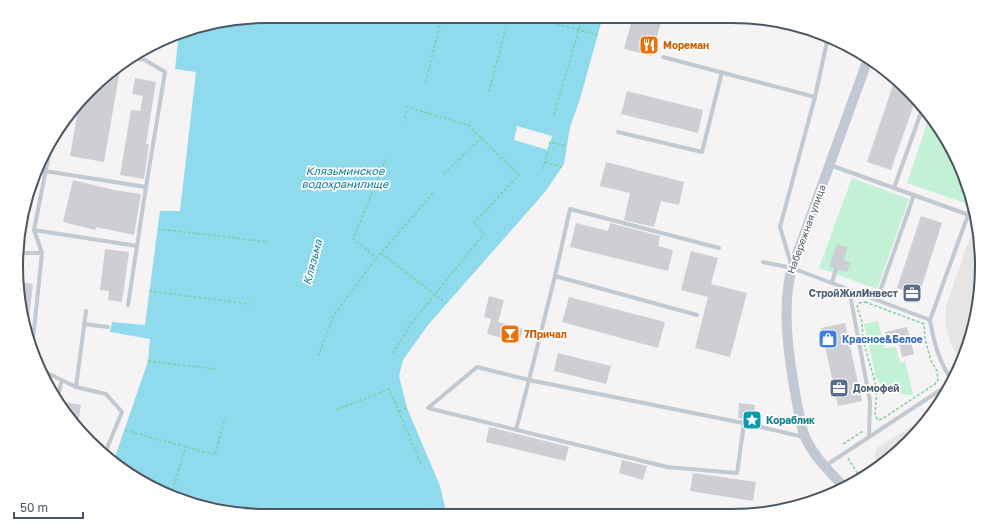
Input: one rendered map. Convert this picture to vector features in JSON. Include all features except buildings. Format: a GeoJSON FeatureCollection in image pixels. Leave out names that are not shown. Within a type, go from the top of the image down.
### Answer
{"type":"FeatureCollection","features":[{"type":"Feature","properties":{"kind":"street","name":"Набережная улица"},"geometry":{"type":"LineString","coordinates":[[840,483],[813,452],[805,438],[790,368],[786,310],[787,289],[792,268],[867,64]]}},
{"type":"Feature","properties":{"kind":"lane"},"geometry":{"type":"LineString","coordinates":[[792,268],[780,227],[815,97],[827,42]]}},
{"type":"Feature","properties":{"kind":"lane"},"geometry":{"type":"LineString","coordinates":[[663,58],[815,97]]}},
{"type":"Feature","properties":{"kind":"lane"},"geometry":{"type":"LineString","coordinates":[[128,305],[165,72],[141,59]]}},
{"type":"Feature","properties":{"kind":"lane"},"geometry":{"type":"LineString","coordinates":[[618,132],[702,152],[722,72]]}},
{"type":"Feature","properties":{"kind":"lane"},"geometry":{"type":"LineString","coordinates":[[894,188],[921,113]]}},
{"type":"Feature","properties":{"kind":"lane"},"geometry":{"type":"LineString","coordinates":[[33,336],[42,253],[34,230],[47,160]]}},
{"type":"Feature","properties":{"kind":"lane"},"geometry":{"type":"LineString","coordinates":[[830,164],[969,215],[930,320],[942,366],[948,376]]}},
{"type":"Feature","properties":{"kind":"lane"},"geometry":{"type":"LineString","coordinates":[[45,171],[146,187]]}},
{"type":"Feature","properties":{"kind":"lane"},"geometry":{"type":"LineString","coordinates":[[877,300],[914,195]]}},
{"type":"Feature","properties":{"kind":"lane"},"geometry":{"type":"LineString","coordinates":[[516,430],[555,276],[570,209],[719,248]]}},
{"type":"Feature","properties":{"kind":"lane"},"geometry":{"type":"LineString","coordinates":[[34,230],[137,246]]}},
{"type":"Feature","properties":{"kind":"lane"},"geometry":{"type":"LineString","coordinates":[[24,253],[42,253]]}},
{"type":"Feature","properties":{"kind":"lane"},"geometry":{"type":"LineString","coordinates":[[763,262],[792,268],[930,320]]}},
{"type":"Feature","properties":{"kind":"lane"},"geometry":{"type":"LineString","coordinates":[[832,283],[836,269]]}},
{"type":"Feature","properties":{"kind":"lane"},"geometry":{"type":"LineString","coordinates":[[555,276],[697,315]]}},
{"type":"Feature","properties":{"kind":"lane"},"geometry":{"type":"LineString","coordinates":[[849,289],[870,401],[869,436]]}},
{"type":"Feature","properties":{"kind":"lane"},"geometry":{"type":"LineString","coordinates":[[76,387],[86,311]]}},
{"type":"Feature","properties":{"kind":"lane"},"geometry":{"type":"LineString","coordinates":[[84,324],[108,327]]}},
{"type":"Feature","properties":{"kind":"lane"},"geometry":{"type":"LineString","coordinates":[[744,424],[737,473],[667,467],[428,408],[477,367],[529,380],[744,424],[805,438]]}},
{"type":"Feature","properties":{"kind":"lane"},"geometry":{"type":"LineString","coordinates":[[48,373],[76,387],[106,394],[122,412],[106,449]]}},
{"type":"Feature","properties":{"kind":"lane"},"geometry":{"type":"LineString","coordinates":[[59,393],[62,380]]}},
{"type":"Feature","properties":{"kind":"lane"},"geometry":{"type":"LineString","coordinates":[[824,466],[941,389]]}},
{"type":"Feature","properties":{"kind":"path"},"geometry":{"type":"LineString","coordinates":[[426,82],[440,23]]}},
{"type":"Feature","properties":{"kind":"path"},"geometry":{"type":"LineString","coordinates":[[489,92],[507,23]]}},
{"type":"Feature","properties":{"kind":"path"},"geometry":{"type":"LineString","coordinates":[[552,23],[598,35]]}},
{"type":"Feature","properties":{"kind":"path"},"geometry":{"type":"LineString","coordinates":[[554,114],[581,23]]}},
{"type":"Feature","properties":{"kind":"path"},"geometry":{"type":"LineString","coordinates":[[393,354],[410,325],[484,234],[474,223],[519,175],[468,125],[408,107],[404,121]]}},
{"type":"Feature","properties":{"kind":"path"},"geometry":{"type":"LineString","coordinates":[[444,174],[481,138]]}},
{"type":"Feature","properties":{"kind":"path"},"geometry":{"type":"LineString","coordinates":[[543,169],[550,142],[567,146]]}},
{"type":"Feature","properties":{"kind":"path"},"geometry":{"type":"LineString","coordinates":[[377,258],[353,239],[386,159]]}},
{"type":"Feature","properties":{"kind":"path"},"geometry":{"type":"LineString","coordinates":[[545,162],[562,168]]}},
{"type":"Feature","properties":{"kind":"path"},"geometry":{"type":"LineString","coordinates":[[318,356],[334,315],[381,253],[433,192]]}},
{"type":"Feature","properties":{"kind":"path"},"geometry":{"type":"LineString","coordinates":[[158,229],[268,242]]}},
{"type":"Feature","properties":{"kind":"path"},"geometry":{"type":"LineString","coordinates":[[381,253],[446,303]]}},
{"type":"Feature","properties":{"kind":"path"},"geometry":{"type":"LineString","coordinates":[[832,289],[846,300]]}},
{"type":"Feature","properties":{"kind":"path"},"geometry":{"type":"LineString","coordinates":[[149,291],[248,304]]}},
{"type":"Feature","properties":{"kind":"path"},"geometry":{"type":"LineString","coordinates":[[865,302],[924,324],[925,339],[929,354],[937,371],[938,380],[935,384],[882,419],[878,420],[875,415],[876,389],[863,340],[862,322],[858,307],[859,303],[865,302]]}},
{"type":"Feature","properties":{"kind":"path"},"geometry":{"type":"LineString","coordinates":[[148,361],[216,369]]}},
{"type":"Feature","properties":{"kind":"path"},"geometry":{"type":"LineString","coordinates":[[336,410],[389,390],[421,464]]}},
{"type":"Feature","properties":{"kind":"path"},"geometry":{"type":"LineString","coordinates":[[399,411],[407,408]]}},
{"type":"Feature","properties":{"kind":"path"},"geometry":{"type":"LineString","coordinates":[[125,430],[215,455],[225,418]]}},
{"type":"Feature","properties":{"kind":"path"},"geometry":{"type":"LineString","coordinates":[[843,444],[863,431],[864,425]]}},
{"type":"Feature","properties":{"kind":"path"},"geometry":{"type":"LineString","coordinates":[[172,491],[186,446]]}},
{"type":"Feature","properties":{"kind":"path"},"geometry":{"type":"LineString","coordinates":[[848,457],[858,474]]}},
{"type":"Feature","properties":{"kind":"shaded area"},"geometry":{"type":"Polygon","coordinates":[[[972,231],[975,266],[973,298],[967,329],[958,357],[947,333],[945,323],[946,306],[972,231]]]}},
{"type":"Feature","properties":{"kind":"shaded area"},"geometry":{"type":"Polygon","coordinates":[[[919,422],[904,438],[879,460],[874,457],[877,448],[919,422]]]}},
{"type":"Feature","properties":{"kind":"green space"},"geometry":{"type":"Polygon","coordinates":[[[927,122],[957,173],[966,200],[965,203],[907,183],[927,122]]]}},
{"type":"Feature","properties":{"kind":"green space"},"geometry":{"type":"Polygon","coordinates":[[[852,178],[909,199],[877,289],[819,268],[852,178]]]}},
{"type":"Feature","properties":{"kind":"green space"},"geometry":{"type":"Polygon","coordinates":[[[878,321],[885,348],[896,347],[900,363],[905,361],[913,395],[900,394],[890,391],[882,386],[876,378],[864,324],[878,321]]]}},
{"type":"Feature","properties":{"kind":"water","name":"Клязьминское водохранилище"},"geometry":{"type":"Polygon","coordinates":[[[266,23],[601,23],[580,99],[570,127],[564,164],[545,192],[428,325],[403,360],[399,376],[407,408],[440,486],[446,509],[266,509],[234,507],[203,501],[173,491],[144,476],[115,457],[148,361],[150,339],[110,332],[112,322],[145,325],[160,211],[180,211],[196,72],[175,69],[178,39],[203,31],[234,25],[266,23]]]}},
{"type":"Feature","properties":{"kind":"pier"},"geometry":{"type":"Polygon","coordinates":[[[517,126],[552,136],[548,150],[514,140],[517,126]]]}},
{"type":"Feature","properties":{"kind":"place","name":"Мореман"},"geometry":{"type":"Point","coordinates":[649,45]}},
{"type":"Feature","properties":{"kind":"place","name":"СтройЖилИнвест"},"geometry":{"type":"Point","coordinates":[912,293]}},
{"type":"Feature","properties":{"kind":"place","name":"7Причал"},"geometry":{"type":"Point","coordinates":[510,334]}},
{"type":"Feature","properties":{"kind":"place","name":"Красное&Белое"},"geometry":{"type":"Point","coordinates":[828,339]}},
{"type":"Feature","properties":{"kind":"place","name":"Домофей"},"geometry":{"type":"Point","coordinates":[839,388]}},
{"type":"Feature","properties":{"kind":"place","name":"Кораблик"},"geometry":{"type":"Point","coordinates":[752,420]}},
{"type":"Feature","properties":{"kind":"water label","name":"Клязьма"},"geometry":{"type":"Point","coordinates":[312,262]}}]}
